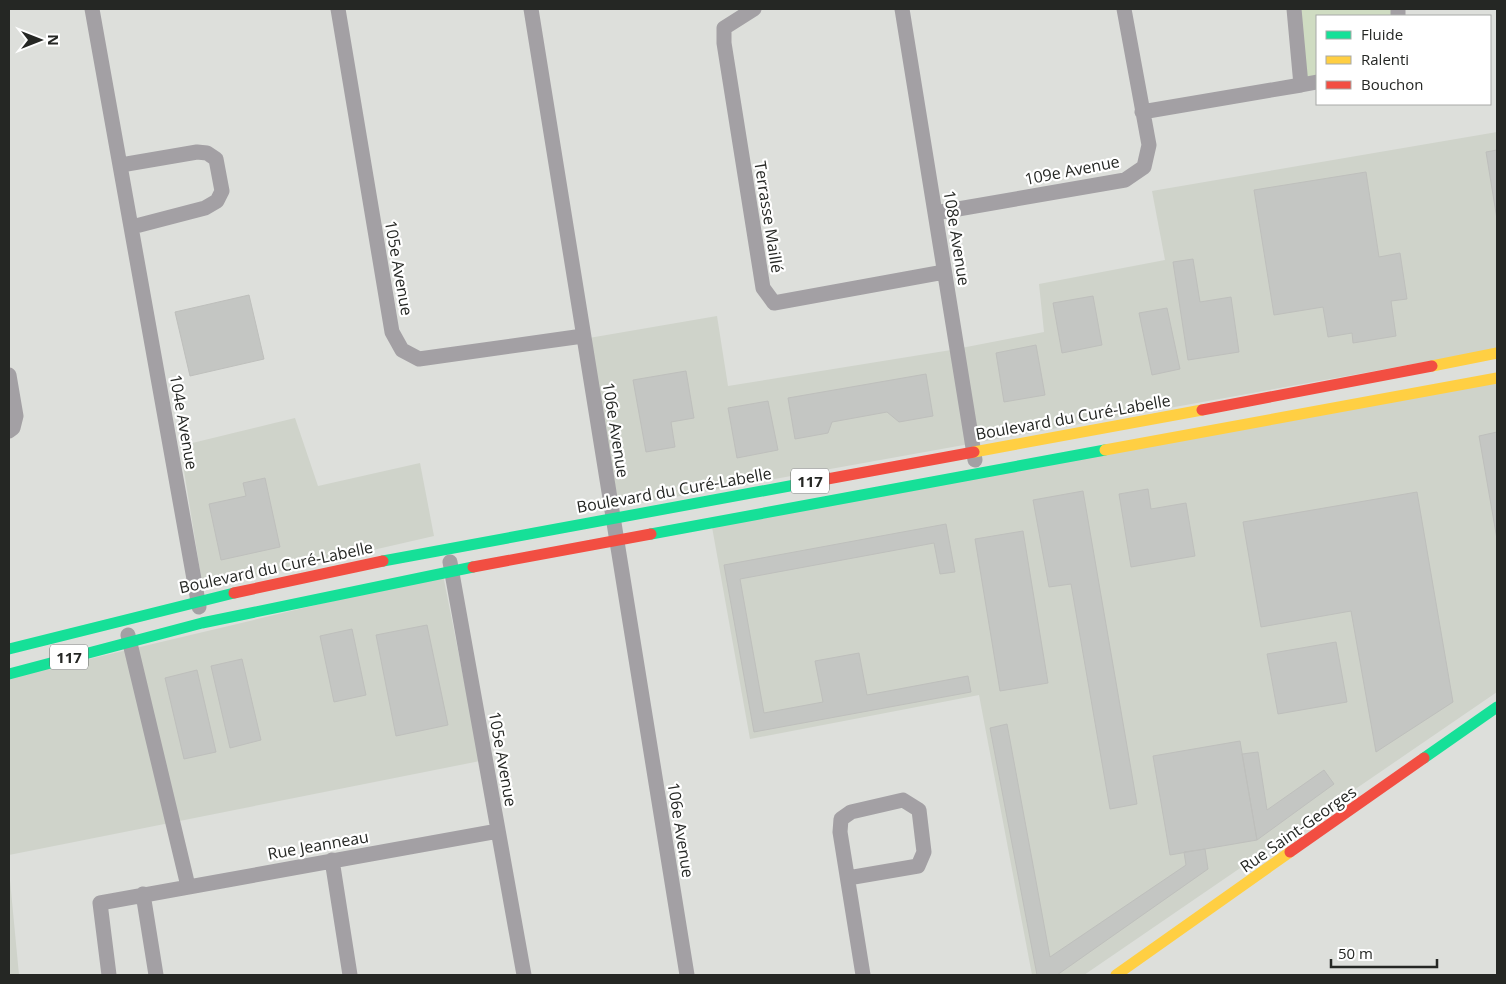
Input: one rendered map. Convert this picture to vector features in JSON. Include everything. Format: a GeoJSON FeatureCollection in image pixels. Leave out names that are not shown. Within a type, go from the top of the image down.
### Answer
{"type":"FeatureCollection","features":[{"type":"Feature","properties":{"kind":"main road","name":"Boulevard du Curé-Labelle"},"geometry":{"type":"LineString","coordinates":[[9,649],[198,600],[448,548],[1274,397],[1497,353]]}},
{"type":"Feature","properties":{"kind":"main road","name":"117"},"geometry":{"type":"LineString","coordinates":[[9,674],[202,623],[452,571],[1279,420],[1497,378]]}},
{"type":"Feature","properties":{"kind":"main road"},"geometry":{"type":"LineString","coordinates":[[1274,397],[1279,420]]}},
{"type":"Feature","properties":{"kind":"main road","name":"Rue Saint-Georges"},"geometry":{"type":"LineString","coordinates":[[1116,975],[1497,707]]}},
{"type":"Feature","properties":{"kind":"street","name":"104e Avenue"},"geometry":{"type":"LineString","coordinates":[[92,9],[202,623]]}},
{"type":"Feature","properties":{"kind":"street","name":"105e Avenue"},"geometry":{"type":"LineString","coordinates":[[338,9],[392,332],[402,350],[419,359],[582,336]]}},
{"type":"Feature","properties":{"kind":"street","name":"106e Avenue"},"geometry":{"type":"LineString","coordinates":[[531,9],[582,336],[687,975]]}},
{"type":"Feature","properties":{"kind":"street","name":"Terrasse Maillé"},"geometry":{"type":"LineString","coordinates":[[754,9],[724,28],[724,43],[763,288],[774,303],[944,272]]}},
{"type":"Feature","properties":{"kind":"street","name":"108e Avenue"},"geometry":{"type":"LineString","coordinates":[[902,9],[978,474]]}},
{"type":"Feature","properties":{"kind":"street","name":"109e Avenue"},"geometry":{"type":"LineString","coordinates":[[935,213],[1125,180],[1144,166],[1149,145],[1124,9]]}},
{"type":"Feature","properties":{"kind":"street"},"geometry":{"type":"LineString","coordinates":[[1294,9],[1301,85]]}},
{"type":"Feature","properties":{"kind":"street"},"geometry":{"type":"LineString","coordinates":[[1142,112],[1316,82]]}},
{"type":"Feature","properties":{"kind":"street"},"geometry":{"type":"LineString","coordinates":[[121,165],[197,152],[207,153],[216,160],[222,191],[217,201],[205,208],[132,227]]}},
{"type":"Feature","properties":{"kind":"street"},"geometry":{"type":"LineString","coordinates":[[9,375],[16,416],[13,428],[9,431]]}},
{"type":"Feature","properties":{"kind":"street","name":"105e Avenue"},"geometry":{"type":"LineString","coordinates":[[448,548],[524,975]]}},
{"type":"Feature","properties":{"kind":"street"},"geometry":{"type":"LineString","coordinates":[[124,618],[188,886]]}},
{"type":"Feature","properties":{"kind":"street"},"geometry":{"type":"LineString","coordinates":[[848,878],[918,866],[924,852],[918,810],[903,800],[851,812],[841,819],[840,832],[864,975]]}},
{"type":"Feature","properties":{"kind":"street","name":"Rue Jeanneau"},"geometry":{"type":"LineString","coordinates":[[109,975],[100,903],[498,831]]}},
{"type":"Feature","properties":{"kind":"street"},"geometry":{"type":"LineString","coordinates":[[332,860],[350,975]]}},
{"type":"Feature","properties":{"kind":"street"},"geometry":{"type":"LineString","coordinates":[[143,894],[156,975]]}},
{"type":"Feature","properties":{"kind":"shaded area"},"geometry":{"type":"Polygon","coordinates":[[[1497,132],[1497,349],[619,507],[589,338],[717,316],[728,386],[951,350],[1044,332],[1039,284],[1165,260],[1152,191],[1497,132]]]}},
{"type":"Feature","properties":{"kind":"shaded area"},"geometry":{"type":"Polygon","coordinates":[[[1497,381],[1497,692],[1084,975],[1032,975],[979,695],[750,739],[712,527],[1497,381]]]}},
{"type":"Feature","properties":{"kind":"shaded area"},"geometry":{"type":"Polygon","coordinates":[[[295,418],[318,486],[420,463],[434,536],[203,589],[180,446],[295,418]]]}},
{"type":"Feature","properties":{"kind":"shaded area"},"geometry":{"type":"Polygon","coordinates":[[[443,575],[480,761],[9,855],[9,678],[443,575]]]}},
{"type":"Feature","properties":{"kind":"shaded area"},"geometry":{"type":"Polygon","coordinates":[[[9,870],[19,975],[9,975],[9,870]]]}},
{"type":"Feature","properties":{"kind":"green space"},"geometry":{"type":"Polygon","coordinates":[[[1294,9],[1398,9],[1398,15],[1316,15],[1316,82],[1301,85],[1294,9]]]}},
{"type":"Feature","properties":{"kind":"building"},"geometry":{"type":"Polygon","coordinates":[[[1497,150],[1497,219],[1486,152],[1497,150]]]}},
{"type":"Feature","properties":{"kind":"building"},"geometry":{"type":"Polygon","coordinates":[[[1366,172],[1379,257],[1400,253],[1407,299],[1391,301],[1396,336],[1353,343],[1352,333],[1328,337],[1323,307],[1274,315],[1254,190],[1366,172]]]}},
{"type":"Feature","properties":{"kind":"building"},"geometry":{"type":"Polygon","coordinates":[[[1193,259],[1200,302],[1231,297],[1239,352],[1188,360],[1173,262],[1193,259]]]}},
{"type":"Feature","properties":{"kind":"building"},"geometry":{"type":"Polygon","coordinates":[[[249,295],[264,359],[190,376],[175,312],[249,295]]]}},
{"type":"Feature","properties":{"kind":"building"},"geometry":{"type":"Polygon","coordinates":[[[1093,296],[1102,345],[1062,353],[1053,303],[1093,296]]]}},
{"type":"Feature","properties":{"kind":"building"},"geometry":{"type":"Polygon","coordinates":[[[1167,308],[1180,369],[1152,375],[1139,313],[1167,308]]]}},
{"type":"Feature","properties":{"kind":"building"},"geometry":{"type":"Polygon","coordinates":[[[1036,345],[1045,395],[1004,402],[996,353],[1036,345]]]}},
{"type":"Feature","properties":{"kind":"building"},"geometry":{"type":"Polygon","coordinates":[[[686,371],[694,418],[671,422],[675,447],[646,452],[633,380],[686,371]]]}},
{"type":"Feature","properties":{"kind":"building"},"geometry":{"type":"Polygon","coordinates":[[[926,374],[933,416],[899,422],[887,412],[832,422],[828,433],[795,439],[788,398],[926,374]]]}},
{"type":"Feature","properties":{"kind":"building"},"geometry":{"type":"Polygon","coordinates":[[[768,401],[778,450],[737,458],[728,408],[768,401]]]}},
{"type":"Feature","properties":{"kind":"building"},"geometry":{"type":"Polygon","coordinates":[[[1497,432],[1497,539],[1479,436],[1497,432]]]}},
{"type":"Feature","properties":{"kind":"building"},"geometry":{"type":"Polygon","coordinates":[[[265,478],[280,547],[221,560],[209,504],[246,496],[243,483],[265,478]]]}},
{"type":"Feature","properties":{"kind":"building"},"geometry":{"type":"Polygon","coordinates":[[[1148,489],[1151,509],[1186,503],[1195,556],[1131,567],[1119,494],[1148,489]]]}},
{"type":"Feature","properties":{"kind":"building"},"geometry":{"type":"Polygon","coordinates":[[[1083,491],[1137,804],[1110,809],[1071,584],[1049,587],[1033,500],[1083,491]]]}},
{"type":"Feature","properties":{"kind":"building"},"geometry":{"type":"Polygon","coordinates":[[[1417,492],[1453,702],[1376,752],[1351,611],[1261,627],[1243,522],[1417,492]]]}},
{"type":"Feature","properties":{"kind":"building"},"geometry":{"type":"Polygon","coordinates":[[[946,524],[955,572],[940,574],[934,543],[740,579],[764,713],[823,702],[815,661],[859,653],[867,695],[968,676],[971,692],[754,732],[724,565],[946,524]]]}},
{"type":"Feature","properties":{"kind":"building"},"geometry":{"type":"Polygon","coordinates":[[[1023,531],[1048,683],[1000,691],[975,539],[1023,531]]]}},
{"type":"Feature","properties":{"kind":"building"},"geometry":{"type":"Polygon","coordinates":[[[427,625],[448,725],[396,736],[376,635],[427,625]]]}},
{"type":"Feature","properties":{"kind":"building"},"geometry":{"type":"Polygon","coordinates":[[[352,629],[366,695],[334,702],[320,636],[352,629]]]}},
{"type":"Feature","properties":{"kind":"building"},"geometry":{"type":"Polygon","coordinates":[[[1336,642],[1347,702],[1278,714],[1267,654],[1336,642]]]}},
{"type":"Feature","properties":{"kind":"building"},"geometry":{"type":"Polygon","coordinates":[[[242,659],[261,740],[230,748],[211,666],[242,659]]]}},
{"type":"Feature","properties":{"kind":"building"},"geometry":{"type":"Polygon","coordinates":[[[197,670],[216,752],[184,759],[165,678],[197,670]]]}},
{"type":"Feature","properties":{"kind":"building"},"geometry":{"type":"Polygon","coordinates":[[[1007,724],[1050,957],[1186,865],[1184,852],[1205,849],[1208,869],[1057,975],[1037,975],[990,728],[1007,724]]]}},
{"type":"Feature","properties":{"kind":"building"},"geometry":{"type":"Polygon","coordinates":[[[1240,741],[1257,840],[1170,855],[1153,756],[1240,741]]]}},
{"type":"Feature","properties":{"kind":"building"},"geometry":{"type":"Polygon","coordinates":[[[1258,752],[1267,810],[1324,770],[1334,784],[1257,840],[1242,754],[1258,752]]]}},
{"type":"Feature","properties":{"kind":"traffic: fast"},"geometry":{"type":"LineString","coordinates":[[651,534],[1105,450]]}},
{"type":"Feature","properties":{"kind":"traffic: fast"},"geometry":{"type":"LineString","coordinates":[[383,561],[811,482]]}},
{"type":"Feature","properties":{"kind":"traffic: fast"},"geometry":{"type":"LineString","coordinates":[[9,674],[202,623],[473,567]]}},
{"type":"Feature","properties":{"kind":"traffic: fast"},"geometry":{"type":"LineString","coordinates":[[9,649],[234,593]]}},
{"type":"Feature","properties":{"kind":"traffic: fast"},"geometry":{"type":"LineString","coordinates":[[1424,758],[1497,707]]}},
{"type":"Feature","properties":{"kind":"traffic: slow"},"geometry":{"type":"LineString","coordinates":[[1432,366],[1497,353]]}},
{"type":"Feature","properties":{"kind":"traffic: slow"},"geometry":{"type":"LineString","coordinates":[[1105,450],[1497,378]]}},
{"type":"Feature","properties":{"kind":"traffic: slow"},"geometry":{"type":"LineString","coordinates":[[974,452],[1202,410]]}},
{"type":"Feature","properties":{"kind":"traffic: slow"},"geometry":{"type":"LineString","coordinates":[[1116,975],[1290,852]]}},
{"type":"Feature","properties":{"kind":"traffic: jam"},"geometry":{"type":"LineString","coordinates":[[1202,410],[1432,366]]}},
{"type":"Feature","properties":{"kind":"traffic: jam"},"geometry":{"type":"LineString","coordinates":[[811,482],[974,452]]}},
{"type":"Feature","properties":{"kind":"traffic: jam"},"geometry":{"type":"LineString","coordinates":[[473,567],[651,534]]}},
{"type":"Feature","properties":{"kind":"traffic: jam"},"geometry":{"type":"LineString","coordinates":[[234,593],[383,561]]}},
{"type":"Feature","properties":{"kind":"traffic: jam"},"geometry":{"type":"LineString","coordinates":[[1290,852],[1424,758]]}}]}
